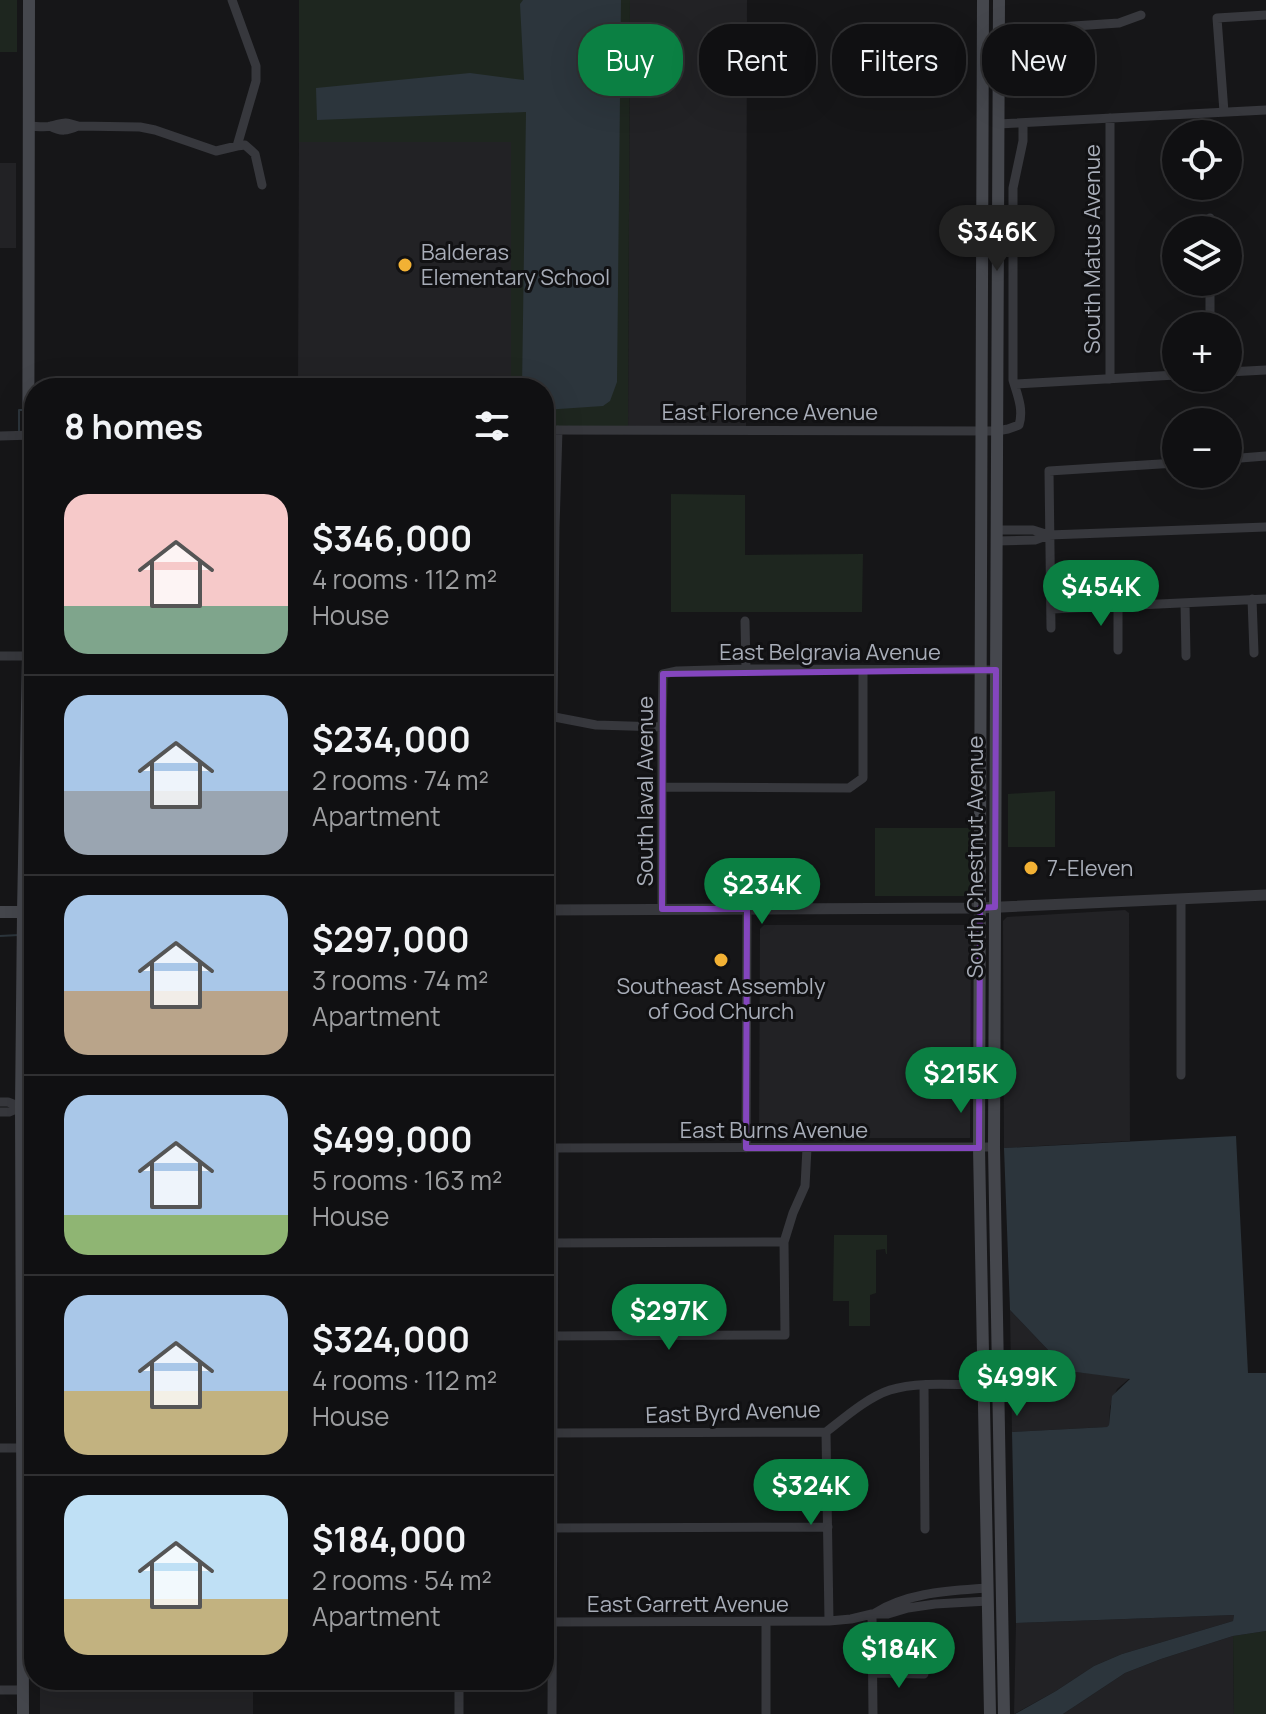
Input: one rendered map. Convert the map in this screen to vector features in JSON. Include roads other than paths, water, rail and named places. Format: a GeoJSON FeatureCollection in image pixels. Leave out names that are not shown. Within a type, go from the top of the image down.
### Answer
{"type":"FeatureCollection","features":[{"type":"Feature","properties":{"kind":"main road"},"geometry":{"type":"LineString","coordinates":[[29,0],[31,378]]}},
{"type":"Feature","properties":{"kind":"main road","name":"South Chestnut Avenue"},"geometry":{"type":"LineString","coordinates":[[983,0],[984,24]]}},
{"type":"Feature","properties":{"kind":"main road","name":"South Chestnut Avenue"},"geometry":{"type":"LineString","coordinates":[[999,0],[999,24]]}},
{"type":"Feature","properties":{"kind":"main road","name":"South Chestnut Avenue"},"geometry":{"type":"LineString","coordinates":[[984,96],[979,1148],[990,1714]]}},
{"type":"Feature","properties":{"kind":"main road"},"geometry":{"type":"LineString","coordinates":[[991,96],[991,112],[998,124]]}},
{"type":"Feature","properties":{"kind":"main road","name":"South Chestnut Avenue"},"geometry":{"type":"LineString","coordinates":[[998,96],[994,1147],[1004,1714]]}},
{"type":"Feature","properties":{"kind":"main road"},"geometry":{"type":"LineString","coordinates":[[0,912],[24,912]]}},
{"type":"Feature","properties":{"kind":"main road"},"geometry":{"type":"LineString","coordinates":[[24,1071],[21,1107],[24,1227]]}},
{"type":"Feature","properties":{"kind":"main road"},"geometry":{"type":"LineString","coordinates":[[24,1428],[24,1485]]}},
{"type":"Feature","properties":{"kind":"main road"},"geometry":{"type":"LineString","coordinates":[[23,1714],[24,1672]]}},
{"type":"Feature","properties":{"kind":"street"},"geometry":{"type":"LineString","coordinates":[[232,0],[256,66],[256,81],[237,146]]}},
{"type":"Feature","properties":{"kind":"street"},"geometry":{"type":"LineString","coordinates":[[1095,25],[1119,23],[1141,15]]}},
{"type":"Feature","properties":{"kind":"street"},"geometry":{"type":"LineString","coordinates":[[1224,112],[1217,18],[1266,15]]}},
{"type":"Feature","properties":{"kind":"street"},"geometry":{"type":"LineString","coordinates":[[998,124],[1266,110]]}},
{"type":"Feature","properties":{"kind":"street","name":"South Matus Avenue"},"geometry":{"type":"LineString","coordinates":[[1110,118],[1110,379]]}},
{"type":"Feature","properties":{"kind":"street"},"geometry":{"type":"LineString","coordinates":[[997,431],[1019,425],[1021,408],[1015,384],[1013,188],[1023,141],[1023,123]]}},
{"type":"Feature","properties":{"kind":"street"},"geometry":{"type":"LineString","coordinates":[[29,126],[50,126],[58,131],[78,126],[140,127],[216,151],[245,145],[255,154],[262,185]]}},
{"type":"Feature","properties":{"kind":"street"},"geometry":{"type":"LineString","coordinates":[[1242,371],[1266,370]]}},
{"type":"Feature","properties":{"kind":"street"},"geometry":{"type":"LineString","coordinates":[[1015,384],[1162,376]]}},
{"type":"Feature","properties":{"kind":"street","name":"East Florence Avenue"},"geometry":{"type":"LineString","coordinates":[[554,430],[997,431]]}},
{"type":"Feature","properties":{"kind":"street"},"geometry":{"type":"LineString","coordinates":[[554,474],[558,430]]}},
{"type":"Feature","properties":{"kind":"street"},"geometry":{"type":"LineString","coordinates":[[0,436],[24,435]]}},
{"type":"Feature","properties":{"kind":"street"},"geometry":{"type":"LineString","coordinates":[[1242,458],[1266,456]]}},
{"type":"Feature","properties":{"kind":"street"},"geometry":{"type":"LineString","coordinates":[[1051,628],[1049,471],[1162,464]]}},
{"type":"Feature","properties":{"kind":"street"},"geometry":{"type":"LineString","coordinates":[[996,535],[1035,540],[1049,535],[1266,527]]}},
{"type":"Feature","properties":{"kind":"street"},"geometry":{"type":"LineString","coordinates":[[1252,599],[1254,653]]}},
{"type":"Feature","properties":{"kind":"street"},"geometry":{"type":"LineString","coordinates":[[1052,609],[1266,599]]}},
{"type":"Feature","properties":{"kind":"street"},"geometry":{"type":"LineString","coordinates":[[1185,603],[1186,656]]}},
{"type":"Feature","properties":{"kind":"street"},"geometry":{"type":"LineString","coordinates":[[1118,607],[1118,650]]}},
{"type":"Feature","properties":{"kind":"street"},"geometry":{"type":"LineString","coordinates":[[745,621],[746,669]]}},
{"type":"Feature","properties":{"kind":"street"},"geometry":{"type":"LineString","coordinates":[[0,656],[24,656]]}},
{"type":"Feature","properties":{"kind":"street","name":"East Belgravia Avenue"},"geometry":{"type":"LineString","coordinates":[[663,674],[746,669],[996,670]]}},
{"type":"Feature","properties":{"kind":"street"},"geometry":{"type":"LineString","coordinates":[[663,787],[849,788],[863,778],[863,670]]}},
{"type":"Feature","properties":{"kind":"street","name":"South laval Avenue"},"geometry":{"type":"LineString","coordinates":[[662,909],[663,674]]}},
{"type":"Feature","properties":{"kind":"street"},"geometry":{"type":"LineString","coordinates":[[554,717],[596,725],[662,727]]}},
{"type":"Feature","properties":{"kind":"street"},"geometry":{"type":"LineString","coordinates":[[554,910],[980,908],[1266,895]]}},
{"type":"Feature","properties":{"kind":"street"},"geometry":{"type":"LineString","coordinates":[[1181,900],[1181,1075]]}},
{"type":"Feature","properties":{"kind":"street"},"geometry":{"type":"LineString","coordinates":[[746,1148],[747,909]]}},
{"type":"Feature","properties":{"kind":"street"},"geometry":{"type":"LineString","coordinates":[[0,1102],[21,1107]]}},
{"type":"Feature","properties":{"kind":"street"},"geometry":{"type":"LineString","coordinates":[[0,1112],[21,1107]]}},
{"type":"Feature","properties":{"kind":"street","name":"East Burns Avenue"},"geometry":{"type":"LineString","coordinates":[[554,1243],[554,1148],[994,1147]]}},
{"type":"Feature","properties":{"kind":"street"},"geometry":{"type":"LineString","coordinates":[[554,1336],[785,1335],[784,1242],[805,1186],[807,1148]]}},
{"type":"Feature","properties":{"kind":"street"},"geometry":{"type":"LineString","coordinates":[[554,1243],[784,1242]]}},
{"type":"Feature","properties":{"kind":"street"},"geometry":{"type":"LineString","coordinates":[[924,1385],[925,1529]]}},
{"type":"Feature","properties":{"kind":"street","name":"East Byrd Avenue"},"geometry":{"type":"LineString","coordinates":[[554,1433],[826,1432],[887,1391],[924,1385],[999,1385]]}},
{"type":"Feature","properties":{"kind":"street"},"geometry":{"type":"LineString","coordinates":[[826,1432],[829,1621]]}},
{"type":"Feature","properties":{"kind":"street"},"geometry":{"type":"LineString","coordinates":[[0,1448],[22,1448]]}},
{"type":"Feature","properties":{"kind":"street"},"geometry":{"type":"LineString","coordinates":[[554,1528],[828,1527]]}},
{"type":"Feature","properties":{"kind":"street","name":"East Garrett Avenue"},"geometry":{"type":"LineString","coordinates":[[554,1622],[829,1621],[872,1614],[887,1605],[940,1591],[988,1594]]}},
{"type":"Feature","properties":{"kind":"street"},"geometry":{"type":"LineString","coordinates":[[872,1614],[873,1714]]}},
{"type":"Feature","properties":{"kind":"street"},"geometry":{"type":"LineString","coordinates":[[766,1622],[766,1714]]}},
{"type":"Feature","properties":{"kind":"street"},"geometry":{"type":"LineString","coordinates":[[873,1673],[924,1674]]}},
{"type":"Feature","properties":{"kind":"street"},"geometry":{"type":"LineString","coordinates":[[0,1690],[23,1690]]}},
{"type":"Feature","properties":{"kind":"street"},"geometry":{"type":"LineString","coordinates":[[459,1690],[459,1714]]}},
{"type":"Feature","properties":{"kind":"street"},"geometry":{"type":"LineString","coordinates":[[552,1690],[552,1714]]}},
{"type":"Feature","properties":{"kind":"waterway"},"geometry":{"type":"LineString","coordinates":[[17,432],[19,410],[24,410]]}},
{"type":"Feature","properties":{"kind":"waterway"},"geometry":{"type":"LineString","coordinates":[[0,936],[19,935]]}},
{"type":"Feature","properties":{"kind":"place","name":"Balderas Elementary School"},"geometry":{"type":"Point","coordinates":[405,265]}},
{"type":"Feature","properties":{"kind":"place","name":"7-Eleven"},"geometry":{"type":"Point","coordinates":[1031,868]}},
{"type":"Feature","properties":{"kind":"place","name":"Southeast Assembly of God Church"},"geometry":{"type":"Point","coordinates":[721,960]}}]}
